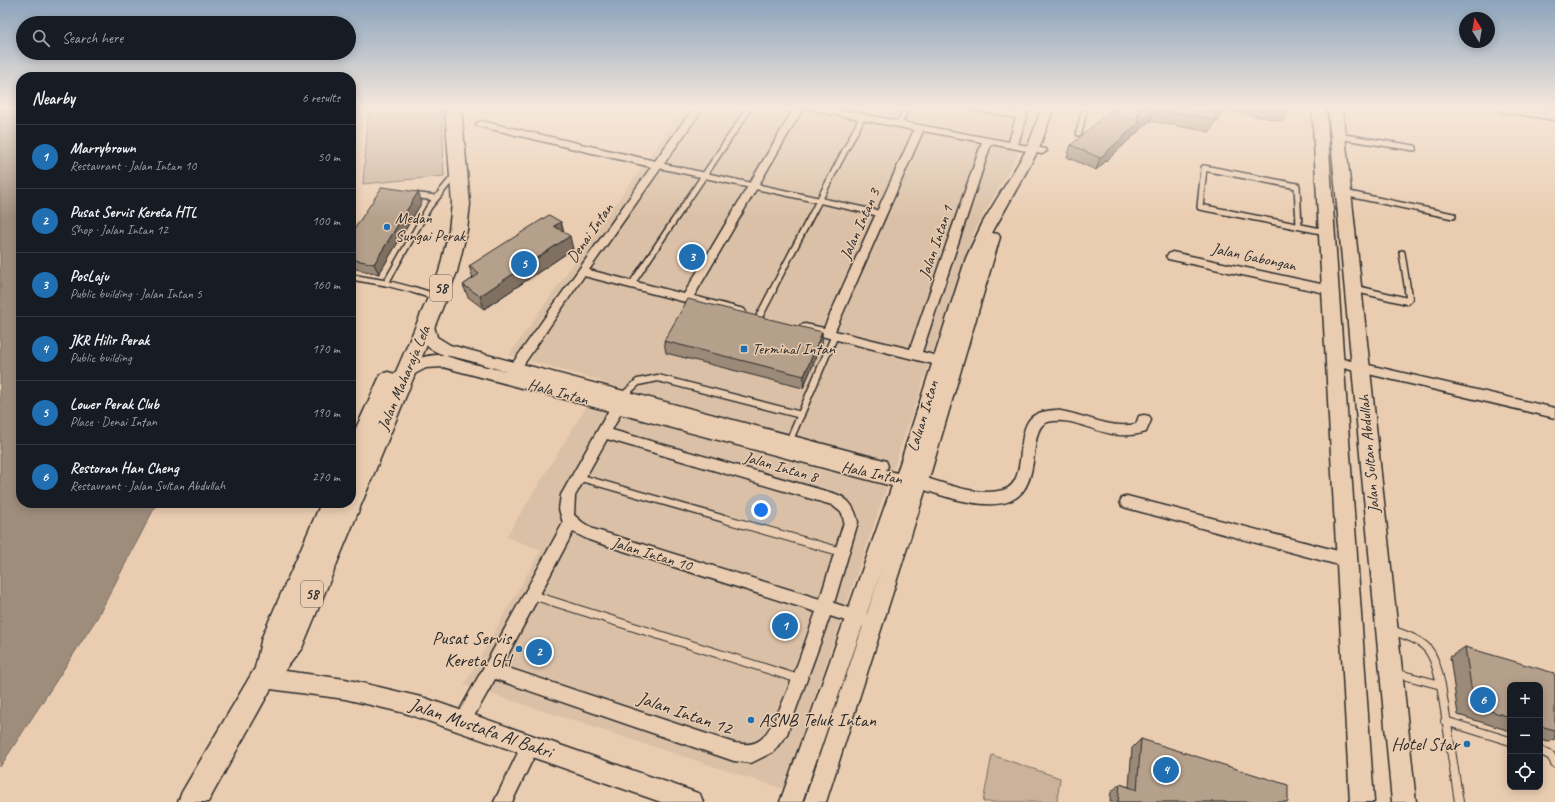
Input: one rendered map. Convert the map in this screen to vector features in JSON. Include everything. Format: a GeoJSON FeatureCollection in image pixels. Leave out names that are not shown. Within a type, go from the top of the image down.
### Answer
{"type":"FeatureCollection","features":[{"type":"Feature","properties":{"kind":"highway","name":"Jalan Maharaja Lela"},"geometry":{"type":"LineString","coordinates":[[356,490],[448,272],[460,216],[456,144]]}},
{"type":"Feature","properties":{"kind":"highway","name":"Jalan Maharaja Lela"},"geometry":{"type":"LineString","coordinates":[[356,452],[427,294],[438,272],[451,253]]}},
{"type":"Feature","properties":{"kind":"highway","name":"Jalan Maharaja Lela"},"geometry":{"type":"LineString","coordinates":[[263,678],[275,637],[331,508]]}},
{"type":"Feature","properties":{"kind":"highway","name":"Jalan Maharaja Lela"},"geometry":{"type":"LineString","coordinates":[[192,802],[263,678],[293,638],[348,508]]}},
{"type":"Feature","properties":{"kind":"main road","name":"Jalan Sultan Abdullah"},"geometry":{"type":"LineString","coordinates":[[1321,144],[1362,802]]}},
{"type":"Feature","properties":{"kind":"main road","name":"Jalan Sultan Abdullah"},"geometry":{"type":"LineString","coordinates":[[1339,144],[1389,671],[1404,802]]}},
{"type":"Feature","properties":{"kind":"street"},"geometry":{"type":"LineString","coordinates":[[569,144],[657,165]]}},
{"type":"Feature","properties":{"kind":"street","name":"Denai Intan"},"geometry":{"type":"LineString","coordinates":[[512,373],[672,144]]}},
{"type":"Feature","properties":{"kind":"street"},"geometry":{"type":"LineString","coordinates":[[687,299],[778,144]]}},
{"type":"Feature","properties":{"kind":"street","name":"Jalan Intan 3"},"geometry":{"type":"LineString","coordinates":[[832,335],[913,144]]}},
{"type":"Feature","properties":{"kind":"street","name":"Jalan Intan 1"},"geometry":{"type":"LineString","coordinates":[[915,354],[986,144]]}},
{"type":"Feature","properties":{"kind":"street"},"geometry":{"type":"LineString","coordinates":[[1005,144],[1038,150]]}},
{"type":"Feature","properties":{"kind":"street","name":"Laluan Intan"},"geometry":{"type":"LineString","coordinates":[[1038,150],[1039,144]]}},
{"type":"Feature","properties":{"kind":"street","name":"Laluan Intan"},"geometry":{"type":"LineString","coordinates":[[815,802],[864,620],[947,362],[993,236],[1041,144]]}},
{"type":"Feature","properties":{"kind":"street","name":"Jalan Gabongan"},"geometry":{"type":"LineString","coordinates":[[1172,256],[1330,290]]}},
{"type":"Feature","properties":{"kind":"street"},"geometry":{"type":"LineString","coordinates":[[582,272],[774,320]]}},
{"type":"Feature","properties":{"kind":"street","name":"Hala Intan"},"geometry":{"type":"LineString","coordinates":[[427,323],[429,338],[438,347],[512,373],[909,478]]}},
{"type":"Feature","properties":{"kind":"street"},"geometry":{"type":"LineString","coordinates":[[790,324],[947,362]]}},
{"type":"Feature","properties":{"kind":"street","name":"Hala Intan"},"geometry":{"type":"LineString","coordinates":[[407,372],[423,363],[442,361],[512,373]]}},
{"type":"Feature","properties":{"kind":"street"},"geometry":{"type":"LineString","coordinates":[[1334,362],[1555,413]]}},
{"type":"Feature","properties":{"kind":"street"},"geometry":{"type":"LineString","coordinates":[[462,721],[571,523],[566,515],[565,506],[568,495],[620,402]]}},
{"type":"Feature","properties":{"kind":"street"},"geometry":{"type":"LineString","coordinates":[[909,478],[971,495],[991,498],[1004,497],[1016,492],[1023,482],[1031,432],[1034,422],[1041,417],[1051,415],[1131,432],[1141,428],[1144,420]]}},
{"type":"Feature","properties":{"kind":"street","name":"Jalan Intan 8"},"geometry":{"type":"LineString","coordinates":[[604,433],[836,500],[848,510],[851,522],[843,553],[825,608]]}},
{"type":"Feature","properties":{"kind":"street"},"geometry":{"type":"LineString","coordinates":[[1127,502],[1346,560]]}},
{"type":"Feature","properties":{"kind":"street","name":"Jalan Intan 10"},"geometry":{"type":"LineString","coordinates":[[571,523],[589,534],[864,620]]}},
{"type":"Feature","properties":{"kind":"street","name":"Jalan Intan 12"},"geometry":{"type":"LineString","coordinates":[[491,670],[734,752],[751,754],[767,746],[781,728],[825,608]]}},
{"type":"Feature","properties":{"kind":"street","name":"Laluan Intan"},"geometry":{"type":"LineString","coordinates":[[791,802],[864,620]]}},
{"type":"Feature","properties":{"kind":"street","name":"Jalan Mustafa Al Bakri"},"geometry":{"type":"LineString","coordinates":[[263,678],[309,682],[372,693],[425,708],[531,744],[692,802]]}},
{"type":"Feature","properties":{"kind":"street"},"geometry":{"type":"LineString","coordinates":[[503,802],[531,744]]}},
{"type":"Feature","properties":{"kind":"lane"},"geometry":{"type":"LineString","coordinates":[[631,285],[725,144]]}},
{"type":"Feature","properties":{"kind":"lane"},"geometry":{"type":"LineString","coordinates":[[759,317],[819,200],[845,144]]}},
{"type":"Feature","properties":{"kind":"lane"},"geometry":{"type":"LineString","coordinates":[[1391,144],[1414,148]]}},
{"type":"Feature","properties":{"kind":"lane"},"geometry":{"type":"LineString","coordinates":[[657,165],[882,214]]}},
{"type":"Feature","properties":{"kind":"lane"},"geometry":{"type":"LineString","coordinates":[[1299,226],[1297,186],[1204,168],[1200,207],[1327,232]]}},
{"type":"Feature","properties":{"kind":"lane"},"geometry":{"type":"LineString","coordinates":[[386,283],[429,207],[458,171]]}},
{"type":"Feature","properties":{"kind":"lane"},"geometry":{"type":"LineString","coordinates":[[1344,193],[1452,216]]}},
{"type":"Feature","properties":{"kind":"lane"},"geometry":{"type":"LineString","coordinates":[[405,194],[436,198]]}},
{"type":"Feature","properties":{"kind":"lane"},"geometry":{"type":"LineString","coordinates":[[1353,289],[1407,301],[1409,298],[1402,253]]}},
{"type":"Feature","properties":{"kind":"lane"},"geometry":{"type":"LineString","coordinates":[[356,278],[386,283],[427,294]]}},
{"type":"Feature","properties":{"kind":"lane"},"geometry":{"type":"LineString","coordinates":[[788,446],[832,335]]}},
{"type":"Feature","properties":{"kind":"lane"},"geometry":{"type":"LineString","coordinates":[[620,402],[637,382],[646,379],[658,378],[801,415]]}},
{"type":"Feature","properties":{"kind":"lane"},"geometry":{"type":"LineString","coordinates":[[578,477],[843,553]]}},
{"type":"Feature","properties":{"kind":"lane"},"geometry":{"type":"LineString","coordinates":[[532,595],[799,679]]}},
{"type":"Feature","properties":{"kind":"lane"},"geometry":{"type":"LineString","coordinates":[[1385,628],[1417,639],[1428,646],[1434,657],[1459,802]]}},
{"type":"Feature","properties":{"kind":"lane"},"geometry":{"type":"LineString","coordinates":[[1389,671],[1440,685]]}},
{"type":"Feature","properties":{"kind":"lane"},"geometry":{"type":"LineString","coordinates":[[1445,720],[1507,740]]}},
{"type":"Feature","properties":{"kind":"lane"},"geometry":{"type":"LineString","coordinates":[[1543,752],[1551,756],[1555,762]]}},
{"type":"Feature","properties":{"kind":"shaded area"},"geometry":{"type":"Polygon","coordinates":[[[0,144],[16,144],[16,508],[154,508],[97,618],[0,767],[0,144]]]}},
{"type":"Feature","properties":{"kind":"shaded area"},"geometry":{"type":"Polygon","coordinates":[[[366,144],[443,144],[444,176],[363,184],[366,144]]]}},
{"type":"Feature","properties":{"kind":"shaded area"},"geometry":{"type":"Polygon","coordinates":[[[658,144],[1023,144],[976,228],[783,789],[464,685],[541,550],[506,537],[602,381],[509,355],[658,144]]]}},
{"type":"Feature","properties":{"kind":"shaded area"},"geometry":{"type":"Polygon","coordinates":[[[992,755],[1060,778],[1057,802],[983,802],[992,755]]]}},
{"type":"Feature","properties":{"kind":"building"},"geometry":{"type":"Polygon","coordinates":[[[1072,144],[1115,144],[1100,158],[1072,144]]]}},
{"type":"Feature","properties":{"kind":"building","name":"Medan Sungai Perak"},"geometry":{"type":"Polygon","coordinates":[[[382,187],[418,192],[374,264],[356,260],[356,226],[382,187]]]}},
{"type":"Feature","properties":{"kind":"building"},"geometry":{"type":"Polygon","coordinates":[[[549,215],[561,222],[554,226],[570,236],[480,296],[463,285],[479,274],[469,266],[549,215]]]}},
{"type":"Feature","properties":{"kind":"building","name":"Terminal Intan"},"geometry":{"type":"Polygon","coordinates":[[[688,299],[822,332],[804,376],[664,341],[688,299]]]}},
{"type":"Feature","properties":{"kind":"building"},"geometry":{"type":"Polygon","coordinates":[[[1465,647],[1554,673],[1555,730],[1543,727],[1543,682],[1507,682],[1507,716],[1474,706],[1465,647]]]}},
{"type":"Feature","properties":{"kind":"building"},"geometry":{"type":"Polygon","coordinates":[[[1141,739],[1288,785],[1288,802],[1118,802],[1120,784],[1137,790],[1141,739]]]}},
{"type":"Feature","properties":{"kind":"place","name":"Medan Sungai Perak"},"geometry":{"type":"Point","coordinates":[387,227]}},
{"type":"Feature","properties":{"kind":"place","name":"PosLaju"},"geometry":{"type":"Point","coordinates":[692,257]}},
{"type":"Feature","properties":{"kind":"place","name":"Lower Perak Club"},"geometry":{"type":"Point","coordinates":[524,264]}},
{"type":"Feature","properties":{"kind":"place","name":"Terminal Intan"},"geometry":{"type":"Point","coordinates":[744,349]}},
{"type":"Feature","properties":{"kind":"place","name":"Marrybrown"},"geometry":{"type":"Point","coordinates":[785,626]}},
{"type":"Feature","properties":{"kind":"place","name":"Pusat Servis Kereta GH"},"geometry":{"type":"Point","coordinates":[519,649]}},
{"type":"Feature","properties":{"kind":"place","name":"Pusat Servis Kereta HTL"},"geometry":{"type":"Point","coordinates":[539,652]}},
{"type":"Feature","properties":{"kind":"place","name":"Restoran Han Cheng"},"geometry":{"type":"Point","coordinates":[1483,700]}},
{"type":"Feature","properties":{"kind":"place","name":"ASNB Teluk Intan"},"geometry":{"type":"Point","coordinates":[751,720]}},
{"type":"Feature","properties":{"kind":"place","name":"Hotel Star"},"geometry":{"type":"Point","coordinates":[1467,744]}},
{"type":"Feature","properties":{"kind":"place","name":"JKR Hilir Perak"},"geometry":{"type":"Point","coordinates":[1166,770]}}]}
